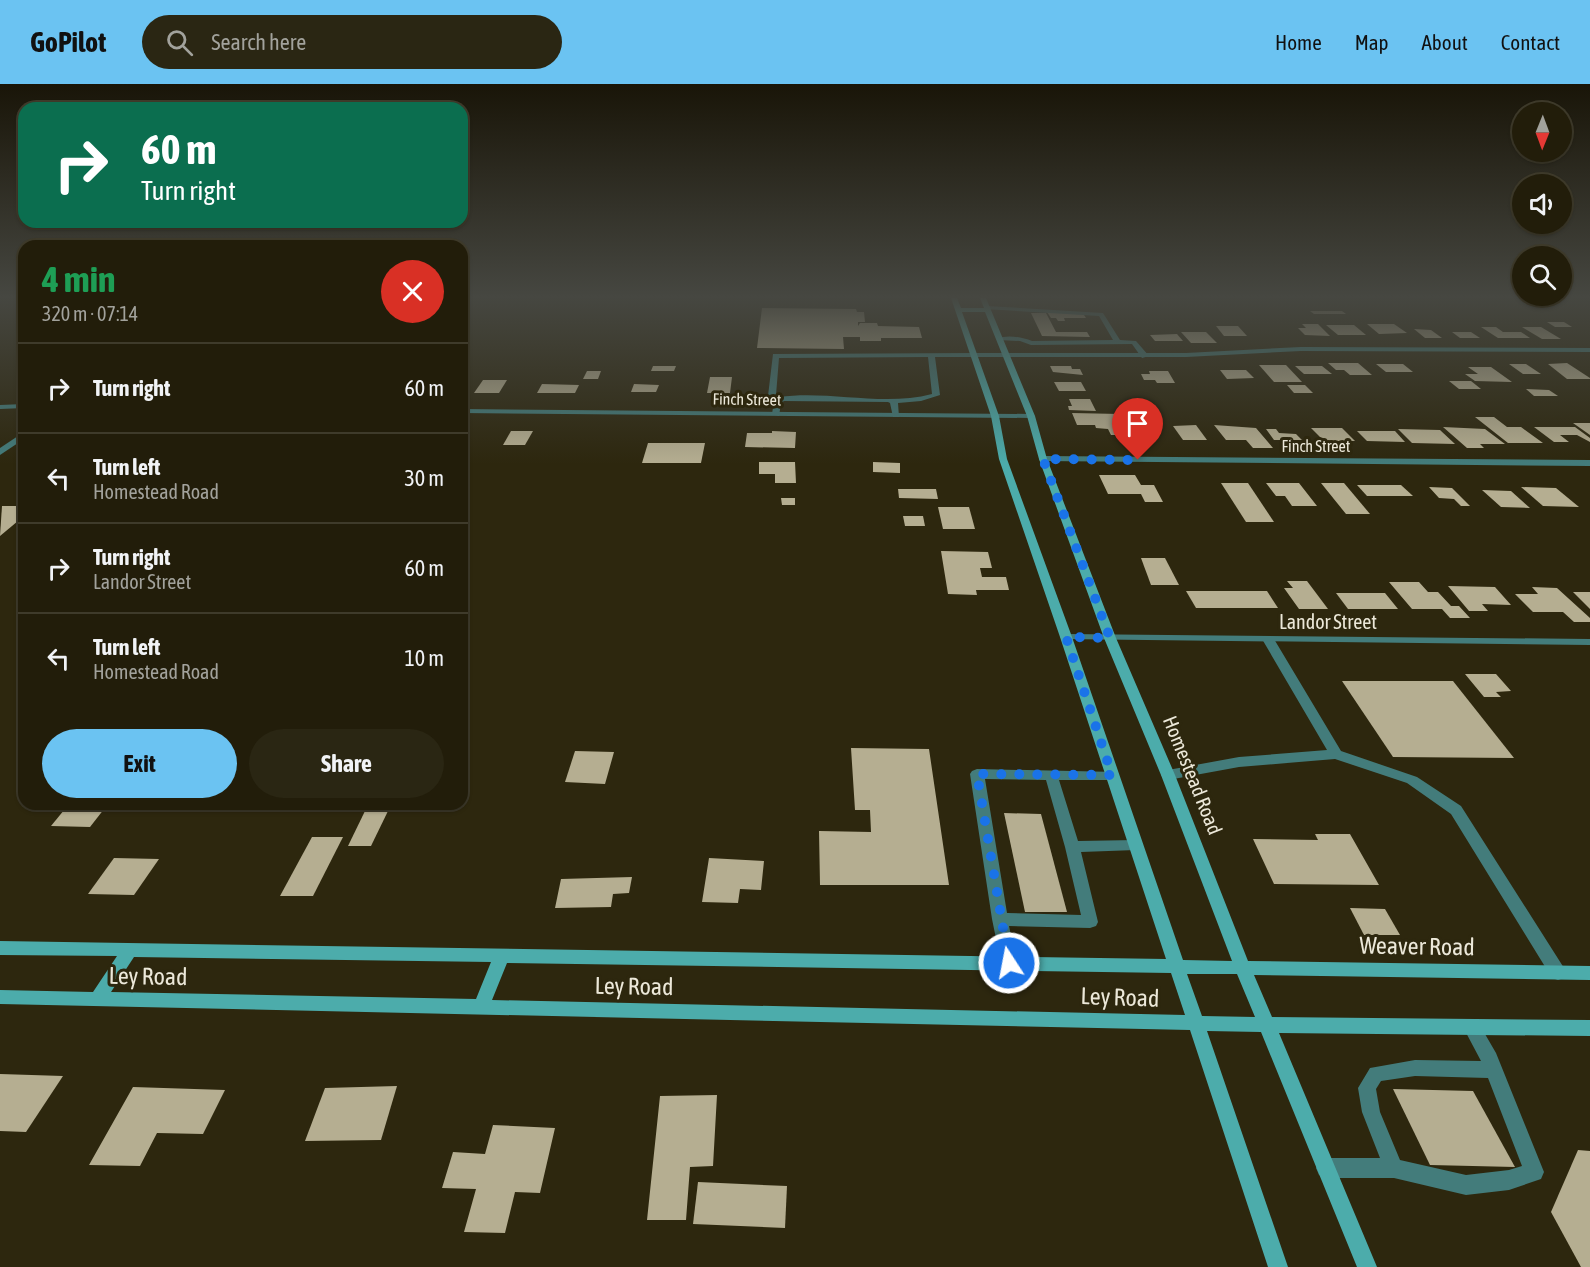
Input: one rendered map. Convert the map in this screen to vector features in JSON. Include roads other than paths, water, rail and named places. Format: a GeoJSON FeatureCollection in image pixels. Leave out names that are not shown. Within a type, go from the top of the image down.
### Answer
{"type":"FeatureCollection","features":[{"type":"Feature","properties":{"kind":"main road"},"geometry":{"type":"LineString","coordinates":[[975,355],[995,416],[1003,459],[1066,637],[1278,1267]]}},
{"type":"Feature","properties":{"kind":"main road","name":"Homestead Road"},"geometry":{"type":"LineString","coordinates":[[1006,355],[1031,416],[1043,459],[1110,638],[1168,775],[1243,968],[1367,1267]]}},
{"type":"Feature","properties":{"kind":"main road","name":"Ley Road"},"geometry":{"type":"LineString","coordinates":[[0,948],[1243,968]]}},
{"type":"Feature","properties":{"kind":"main road"},"geometry":{"type":"LineString","coordinates":[[96,999],[130,950]]}},
{"type":"Feature","properties":{"kind":"main road"},"geometry":{"type":"LineString","coordinates":[[481,1006],[502,956]]}},
{"type":"Feature","properties":{"kind":"main road","name":"Weaver Road"},"geometry":{"type":"LineString","coordinates":[[1243,968],[1590,973]]}},
{"type":"Feature","properties":{"kind":"main road","name":"Ley Road"},"geometry":{"type":"LineString","coordinates":[[0,997],[1267,1025]]}},
{"type":"Feature","properties":{"kind":"main road"},"geometry":{"type":"LineString","coordinates":[[1267,1025],[1590,1028]]}},
{"type":"Feature","properties":{"kind":"street"},"geometry":{"type":"LineString","coordinates":[[932,355],[936,395],[921,399],[778,400],[772,396],[776,356],[932,355],[1145,356],[1207,353]]}},
{"type":"Feature","properties":{"kind":"street"},"geometry":{"type":"LineString","coordinates":[[776,414],[778,400]]}},
{"type":"Feature","properties":{"kind":"street"},"geometry":{"type":"LineString","coordinates":[[892,401],[896,415]]}},
{"type":"Feature","properties":{"kind":"street"},"geometry":{"type":"LineString","coordinates":[[0,407],[18,406]]}},
{"type":"Feature","properties":{"kind":"street","name":"Finch Street"},"geometry":{"type":"LineString","coordinates":[[468,411],[1031,416]]}},
{"type":"Feature","properties":{"kind":"street"},"geometry":{"type":"LineString","coordinates":[[0,452],[18,439]]}},
{"type":"Feature","properties":{"kind":"street","name":"Finch Street"},"geometry":{"type":"LineString","coordinates":[[1043,459],[1590,463]]}},
{"type":"Feature","properties":{"kind":"street","name":"Landor Street"},"geometry":{"type":"LineString","coordinates":[[1066,637],[1590,642]]}},
{"type":"Feature","properties":{"kind":"street"},"geometry":{"type":"LineString","coordinates":[[1268,639],[1336,754]]}},
{"type":"Feature","properties":{"kind":"street"},"geometry":{"type":"LineString","coordinates":[[1168,775],[1239,762],[1336,754],[1412,780],[1456,810],[1558,973]]}},
{"type":"Feature","properties":{"kind":"street"},"geometry":{"type":"LineString","coordinates":[[1009,963],[977,774],[1112,775]]}},
{"type":"Feature","properties":{"kind":"street"},"geometry":{"type":"LineString","coordinates":[[1000,920],[1090,922],[1072,847],[1051,775]]}},
{"type":"Feature","properties":{"kind":"street"},"geometry":{"type":"LineString","coordinates":[[1072,847],[1136,846]]}},
{"type":"Feature","properties":{"kind":"street"},"geometry":{"type":"LineString","coordinates":[[1326,1168],[1394,1168],[1466,1185],[1509,1180],[1534,1172],[1494,1070],[1472,1027]]}},
{"type":"Feature","properties":{"kind":"street"},"geometry":{"type":"LineString","coordinates":[[1394,1168],[1371,1112],[1366,1088],[1376,1074],[1415,1068],[1494,1070]]}}]}
